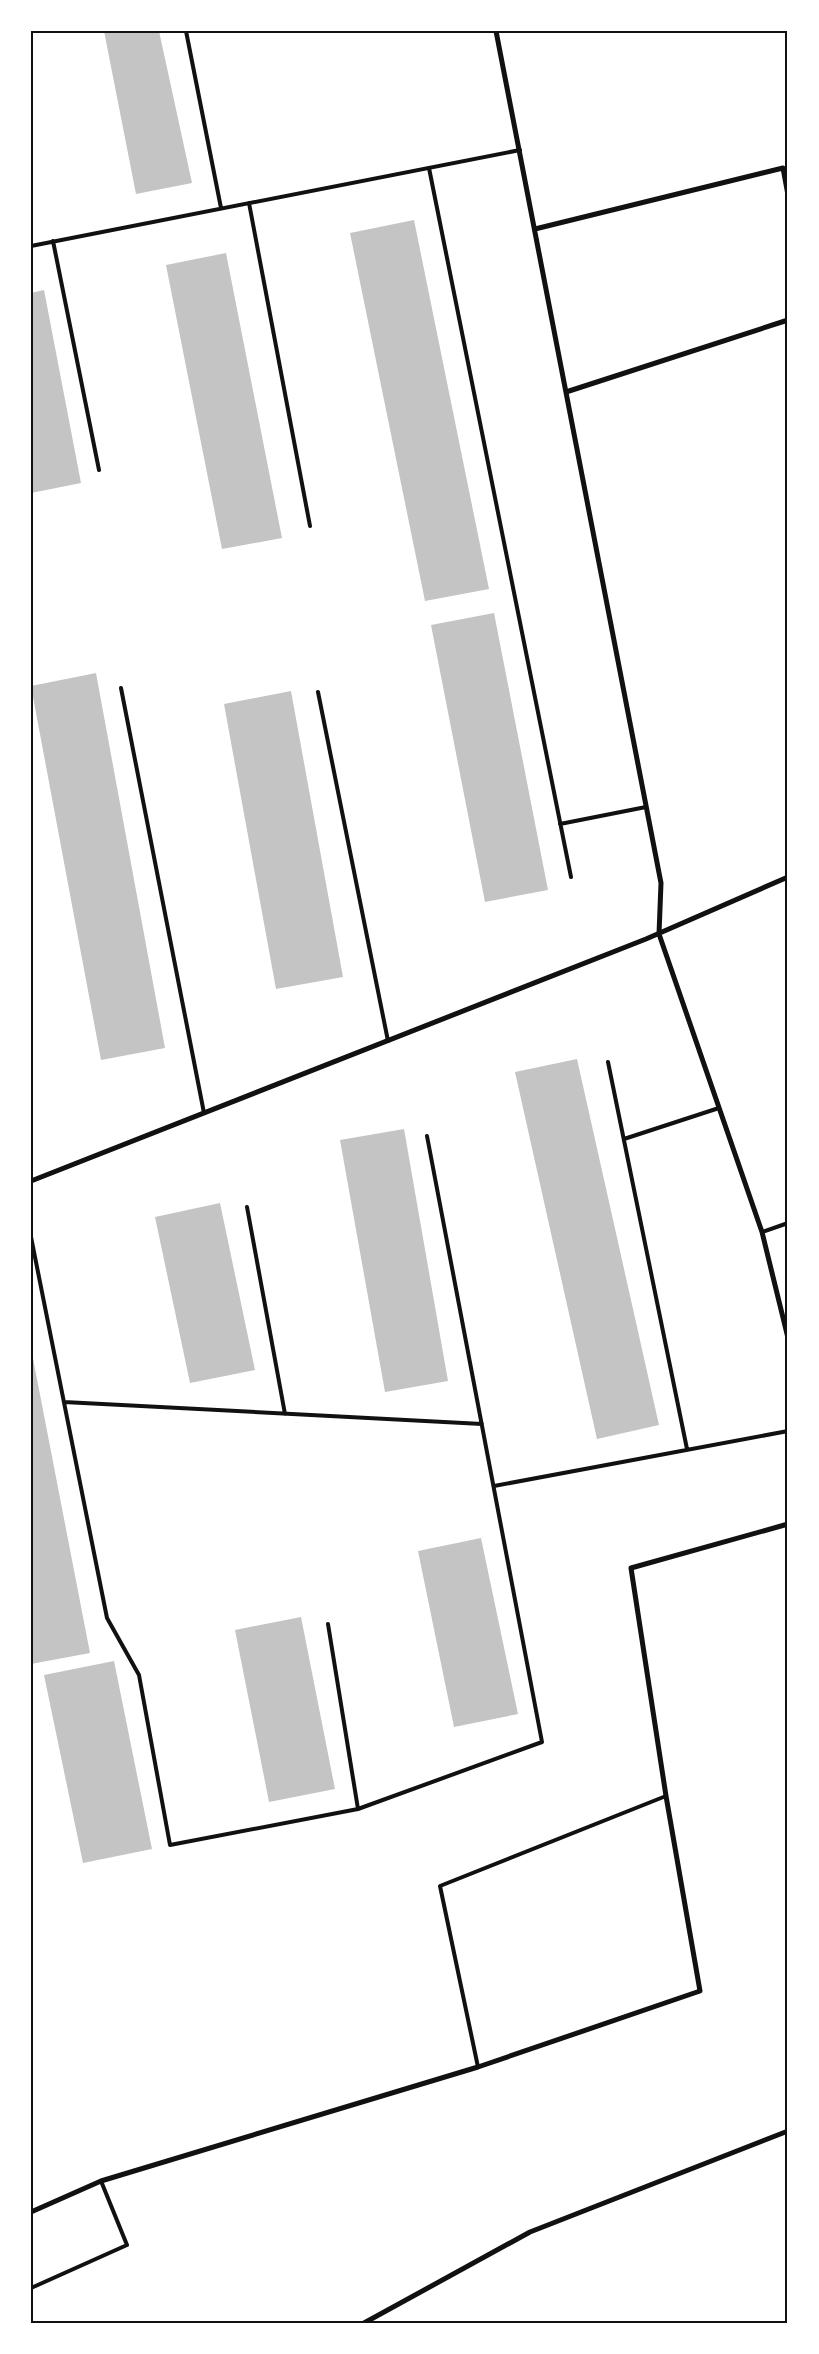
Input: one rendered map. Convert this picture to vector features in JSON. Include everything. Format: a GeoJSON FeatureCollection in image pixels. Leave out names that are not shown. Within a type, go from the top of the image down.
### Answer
{"type":"FeatureCollection","features":[{"type":"Feature","properties":{"kind":"street"},"geometry":{"type":"LineString","coordinates":[[496,31],[661,883],[659,934],[762,1232],[788,1338]]}},
{"type":"Feature","properties":{"kind":"street"},"geometry":{"type":"LineString","coordinates":[[535,229],[783,168],[788,194]]}},
{"type":"Feature","properties":{"kind":"street"},"geometry":{"type":"LineString","coordinates":[[566,392],[788,320]]}},
{"type":"Feature","properties":{"kind":"street"},"geometry":{"type":"LineString","coordinates":[[31,1181],[659,934],[788,877]]}},
{"type":"Feature","properties":{"kind":"street"},"geometry":{"type":"LineString","coordinates":[[31,2212],[101,2181],[478,2067],[700,1991],[666,1796],[631,1568],[788,1524]]}},
{"type":"Feature","properties":{"kind":"street"},"geometry":{"type":"LineString","coordinates":[[364,2323],[530,2232],[788,2130]]}},
{"type":"Feature","properties":{"kind":"lane"},"geometry":{"type":"LineString","coordinates":[[186,31],[221,208]]}},
{"type":"Feature","properties":{"kind":"lane"},"geometry":{"type":"LineString","coordinates":[[31,245],[520,150]]}},
{"type":"Feature","properties":{"kind":"lane"},"geometry":{"type":"LineString","coordinates":[[428,168],[571,877]]}},
{"type":"Feature","properties":{"kind":"lane"},"geometry":{"type":"LineString","coordinates":[[249,203],[310,526]]}},
{"type":"Feature","properties":{"kind":"lane"},"geometry":{"type":"LineString","coordinates":[[53,241],[99,470]]}},
{"type":"Feature","properties":{"kind":"lane"},"geometry":{"type":"LineString","coordinates":[[121,688],[204,1113]]}},
{"type":"Feature","properties":{"kind":"lane"},"geometry":{"type":"LineString","coordinates":[[318,692],[388,1041]]}},
{"type":"Feature","properties":{"kind":"lane"},"geometry":{"type":"LineString","coordinates":[[560,824],[646,807]]}},
{"type":"Feature","properties":{"kind":"lane"},"geometry":{"type":"LineString","coordinates":[[608,1062],[687,1450]]}},
{"type":"Feature","properties":{"kind":"lane"},"geometry":{"type":"LineString","coordinates":[[624,1140],[719,1108]]}},
{"type":"Feature","properties":{"kind":"lane"},"geometry":{"type":"LineString","coordinates":[[31,1237],[107,1618],[139,1675],[170,1844],[358,1809],[542,1742],[428,1136]]}},
{"type":"Feature","properties":{"kind":"lane"},"geometry":{"type":"LineString","coordinates":[[247,1208],[284,1414]]}},
{"type":"Feature","properties":{"kind":"lane"},"geometry":{"type":"LineString","coordinates":[[762,1232],[788,1222]]}},
{"type":"Feature","properties":{"kind":"lane"},"geometry":{"type":"LineString","coordinates":[[64,1402],[482,1424]]}},
{"type":"Feature","properties":{"kind":"lane"},"geometry":{"type":"LineString","coordinates":[[494,1486],[788,1430]]}},
{"type":"Feature","properties":{"kind":"lane"},"geometry":{"type":"LineString","coordinates":[[328,1624],[358,1809]]}},
{"type":"Feature","properties":{"kind":"lane"},"geometry":{"type":"LineString","coordinates":[[478,2067],[440,1886],[666,1796]]}},
{"type":"Feature","properties":{"kind":"lane"},"geometry":{"type":"LineString","coordinates":[[31,2288],[127,2245],[101,2181]]}},
{"type":"Feature","properties":{"kind":"building"},"geometry":{"type":"Polygon","coordinates":[[[104,31],[159,31],[192,183],[136,194],[104,31]]]}},
{"type":"Feature","properties":{"kind":"building"},"geometry":{"type":"Polygon","coordinates":[[[414,220],[489,589],[425,601],[350,233],[414,220]]]}},
{"type":"Feature","properties":{"kind":"building"},"geometry":{"type":"Polygon","coordinates":[[[226,253],[282,538],[222,549],[166,265],[226,253]]]}},
{"type":"Feature","properties":{"kind":"building"},"geometry":{"type":"Polygon","coordinates":[[[44,290],[81,483],[31,493],[31,293],[44,290]]]}},
{"type":"Feature","properties":{"kind":"building"},"geometry":{"type":"Polygon","coordinates":[[[494,613],[548,890],[485,902],[431,625],[494,613]]]}},
{"type":"Feature","properties":{"kind":"building"},"geometry":{"type":"Polygon","coordinates":[[[96,673],[165,1048],[101,1060],[31,686],[96,673]]]}},
{"type":"Feature","properties":{"kind":"building"},"geometry":{"type":"Polygon","coordinates":[[[291,691],[343,977],[276,989],[224,704],[291,691]]]}},
{"type":"Feature","properties":{"kind":"building"},"geometry":{"type":"Polygon","coordinates":[[[577,1059],[659,1425],[597,1439],[515,1072],[577,1059]]]}},
{"type":"Feature","properties":{"kind":"building"},"geometry":{"type":"Polygon","coordinates":[[[404,1129],[448,1381],[385,1392],[340,1140],[404,1129]]]}},
{"type":"Feature","properties":{"kind":"building"},"geometry":{"type":"Polygon","coordinates":[[[220,1203],[255,1370],[190,1383],[155,1217],[220,1203]]]}},
{"type":"Feature","properties":{"kind":"building"},"geometry":{"type":"Polygon","coordinates":[[[31,1348],[90,1653],[31,1664],[31,1348]]]}},
{"type":"Feature","properties":{"kind":"building"},"geometry":{"type":"Polygon","coordinates":[[[481,1538],[518,1714],[454,1727],[418,1551],[481,1538]]]}},
{"type":"Feature","properties":{"kind":"building"},"geometry":{"type":"Polygon","coordinates":[[[301,1617],[335,1789],[269,1802],[235,1630],[301,1617]]]}},
{"type":"Feature","properties":{"kind":"building"},"geometry":{"type":"Polygon","coordinates":[[[114,1661],[152,1849],[83,1863],[44,1675],[114,1661]]]}}]}
